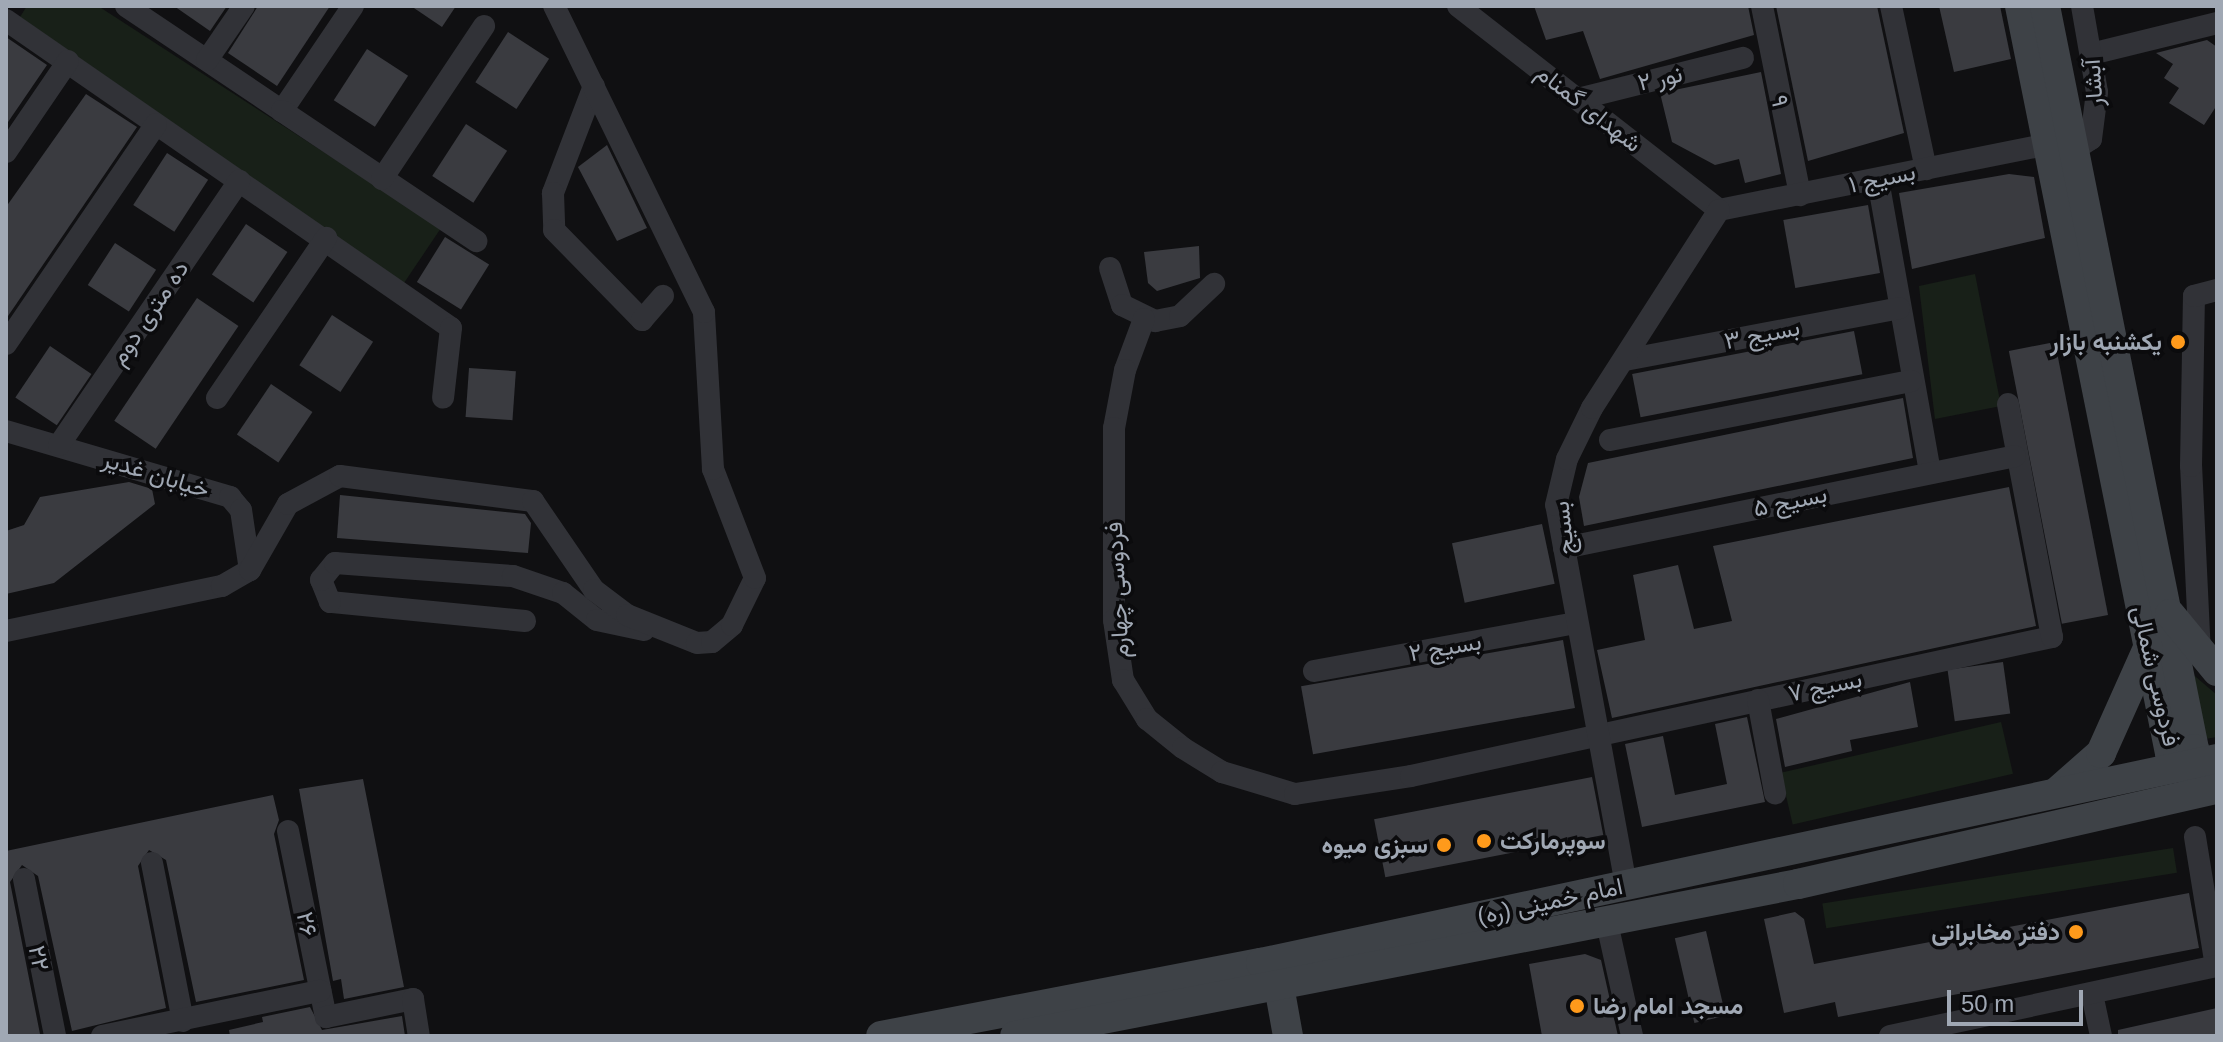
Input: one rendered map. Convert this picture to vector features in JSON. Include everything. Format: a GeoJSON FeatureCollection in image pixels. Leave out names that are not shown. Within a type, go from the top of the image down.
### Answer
{"type":"FeatureCollection","features":[{"type":"Feature","properties":{"kind":"main road","name":"فردوسی شمالی"},"geometry":{"type":"LineString","coordinates":[[2020,6],[2059,148],[2163,605],[2194,749],[2198,783]]}},
{"type":"Feature","properties":{"kind":"main road","name":"فردوسی شمالی"},"geometry":{"type":"LineString","coordinates":[[2045,6],[2059,148],[2170,753],[2198,783]]}},
{"type":"Feature","properties":{"kind":"main road"},"geometry":{"type":"LineString","coordinates":[[2163,605],[2209,664]]}},
{"type":"Feature","properties":{"kind":"main road"},"geometry":{"type":"LineString","coordinates":[[2052,795],[2101,753],[2149,646]]}},
{"type":"Feature","properties":{"kind":"main road","name":"امام خمینی (ره)"},"geometry":{"type":"LineString","coordinates":[[1015,1036],[1607,923],[2198,783],[2217,759]]}},
{"type":"Feature","properties":{"kind":"main road","name":"امام خمینی (ره)"},"geometry":{"type":"LineString","coordinates":[[881,1036],[2052,795],[2198,783]]}},
{"type":"Feature","properties":{"kind":"main road"},"geometry":{"type":"LineString","coordinates":[[1279,986],[1288,1036]]}},
{"type":"Feature","properties":{"kind":"street"},"geometry":{"type":"LineString","coordinates":[[126,6],[476,241]]}},
{"type":"Feature","properties":{"kind":"street"},"geometry":{"type":"LineString","coordinates":[[207,60],[244,6]]}},
{"type":"Feature","properties":{"kind":"street"},"geometry":{"type":"LineString","coordinates":[[282,111],[353,6]]}},
{"type":"Feature","properties":{"kind":"street"},"geometry":{"type":"LineString","coordinates":[[525,621],[330,602],[321,580],[335,563],[513,576],[563,593],[597,620],[712,642],[732,625],[755,578],[713,469],[704,312],[554,6]]}},
{"type":"Feature","properties":{"kind":"street","name":"شهدای گمنام"},"geometry":{"type":"LineString","coordinates":[[1458,6],[1719,210]]}},
{"type":"Feature","properties":{"kind":"street","name":"۹"},"geometry":{"type":"LineString","coordinates":[[1762,6],[1800,195]]}},
{"type":"Feature","properties":{"kind":"street"},"geometry":{"type":"LineString","coordinates":[[1891,6],[1926,169]]}},
{"type":"Feature","properties":{"kind":"street","name":"آبشار"},"geometry":{"type":"LineString","coordinates":[[2059,148],[2091,139],[2095,125],[2091,54],[2082,6]]}},
{"type":"Feature","properties":{"kind":"street"},"geometry":{"type":"LineString","coordinates":[[6,20],[326,238],[451,328],[443,398]]}},
{"type":"Feature","properties":{"kind":"street"},"geometry":{"type":"LineString","coordinates":[[2091,54],[2217,23]]}},
{"type":"Feature","properties":{"kind":"street"},"geometry":{"type":"LineString","coordinates":[[382,179],[484,26]]}},
{"type":"Feature","properties":{"kind":"street","name":"نور ۲"},"geometry":{"type":"LineString","coordinates":[[1578,99],[1743,58]]}},
{"type":"Feature","properties":{"kind":"street"},"geometry":{"type":"LineString","coordinates":[[6,152],[68,61]]}},
{"type":"Feature","properties":{"kind":"street"},"geometry":{"type":"LineString","coordinates":[[594,86],[553,193],[554,230],[642,320],[663,296]]}},
{"type":"Feature","properties":{"kind":"street"},"geometry":{"type":"LineString","coordinates":[[6,344],[156,124]]}},
{"type":"Feature","properties":{"kind":"street","name":"بسیج ۱"},"geometry":{"type":"LineString","coordinates":[[1719,210],[1926,169],[2059,148]]}},
{"type":"Feature","properties":{"kind":"street"},"geometry":{"type":"LineString","coordinates":[[1878,180],[1911,381],[1930,472]]}},
{"type":"Feature","properties":{"kind":"street","name":"ده متری دوم"},"geometry":{"type":"LineString","coordinates":[[59,445],[239,181]]}},
{"type":"Feature","properties":{"kind":"street","name":"بسیج"},"geometry":{"type":"LineString","coordinates":[[1626,885],[1556,505],[1567,459],[1719,210]]}},
{"type":"Feature","properties":{"kind":"street"},"geometry":{"type":"LineString","coordinates":[[217,398],[326,238]]}},
{"type":"Feature","properties":{"kind":"street"},"geometry":{"type":"LineString","coordinates":[[1110,268],[1122,305],[1144,319],[1167,322],[1180,316],[1214,284]]}},
{"type":"Feature","properties":{"kind":"street"},"geometry":{"type":"LineString","coordinates":[[2209,664],[2191,466],[2194,296],[2217,290]]}},
{"type":"Feature","properties":{"kind":"street","name":"بسیج ۳"},"geometry":{"type":"LineString","coordinates":[[1625,360],[1899,308]]}},
{"type":"Feature","properties":{"kind":"street","name":"فردوسی چهارم"},"geometry":{"type":"LineString","coordinates":[[1144,319],[1125,370],[1114,428],[1113,525],[1114,620],[1123,680],[1147,719],[1222,772],[1295,794],[1598,736]]}},
{"type":"Feature","properties":{"kind":"street"},"geometry":{"type":"LineString","coordinates":[[1610,440],[1911,381]]}},
{"type":"Feature","properties":{"kind":"street"},"geometry":{"type":"LineString","coordinates":[[2008,404],[2015,456]]}},
{"type":"Feature","properties":{"kind":"street","name":"خیابان غدیر"},"geometry":{"type":"LineString","coordinates":[[6,431],[230,497],[241,510],[250,570]]}},
{"type":"Feature","properties":{"kind":"street","name":"بسیج ۷"},"geometry":{"type":"LineString","coordinates":[[1598,736],[2052,637],[2015,456]]}},
{"type":"Feature","properties":{"kind":"street","name":"بسیج ۵"},"geometry":{"type":"LineString","coordinates":[[1564,548],[2015,456]]}},
{"type":"Feature","properties":{"kind":"street"},"geometry":{"type":"LineString","coordinates":[[6,631],[222,586],[250,570],[288,504],[340,476],[472,490],[533,501],[594,590],[661,633]]}},
{"type":"Feature","properties":{"kind":"street","name":"بسیج ۲"},"geometry":{"type":"LineString","coordinates":[[1314,671],[1576,623]]}},
{"type":"Feature","properties":{"kind":"street"},"geometry":{"type":"LineString","coordinates":[[1758,700],[1775,793]]}},
{"type":"Feature","properties":{"kind":"street","name":"۲۶"},"geometry":{"type":"LineString","coordinates":[[288,831],[326,1017],[413,999],[419,1036]]}},
{"type":"Feature","properties":{"kind":"street"},"geometry":{"type":"LineString","coordinates":[[1897,1035],[2217,966],[2195,837]]}},
{"type":"Feature","properties":{"kind":"street"},"geometry":{"type":"LineString","coordinates":[[152,863],[183,1021]]}},
{"type":"Feature","properties":{"kind":"street","name":"۲۲"},"geometry":{"type":"LineString","coordinates":[[24,879],[55,1036]]}},
{"type":"Feature","properties":{"kind":"street"},"geometry":{"type":"LineString","coordinates":[[1607,923],[1632,1036]]}},
{"type":"Feature","properties":{"kind":"street"},"geometry":{"type":"LineString","coordinates":[[102,1036],[320,991]]}},
{"type":"Feature","properties":{"kind":"street"},"geometry":{"type":"LineString","coordinates":[[2092,994],[2101,1036]]}},
{"type":"Feature","properties":{"kind":"shaded area"},"geometry":{"type":"Polygon","coordinates":[[[27,6],[98,6],[441,228],[404,283],[20,17],[27,6]]]}},
{"type":"Feature","properties":{"kind":"shaded area"},"geometry":{"type":"Polygon","coordinates":[[[1975,274],[2001,406],[1935,419],[1919,286],[1975,274]]]}},
{"type":"Feature","properties":{"kind":"shaded area"},"geometry":{"type":"Polygon","coordinates":[[[2189,671],[2217,695],[2217,737],[2205,739],[2189,671]]]}},
{"type":"Feature","properties":{"kind":"shaded area"},"geometry":{"type":"Polygon","coordinates":[[[2001,722],[2013,774],[1793,824],[1781,773],[2001,722]]]}},
{"type":"Feature","properties":{"kind":"shaded area"},"geometry":{"type":"Polygon","coordinates":[[[2173,848],[2177,873],[1826,928],[1822,904],[2173,848]]]}},
{"type":"Feature","properties":{"kind":"building"},"geometry":{"type":"Polygon","coordinates":[[[174,6],[227,6],[210,31],[174,6]]]}},
{"type":"Feature","properties":{"kind":"building"},"geometry":{"type":"Polygon","coordinates":[[[258,6],[330,6],[277,86],[228,53],[258,6]]]}},
{"type":"Feature","properties":{"kind":"building"},"geometry":{"type":"Polygon","coordinates":[[[411,6],[456,6],[442,27],[411,6]]]}},
{"type":"Feature","properties":{"kind":"building"},"geometry":{"type":"Polygon","coordinates":[[[1534,6],[1748,6],[1754,35],[1600,79],[1583,31],[1546,40],[1534,6]]]}},
{"type":"Feature","properties":{"kind":"building"},"geometry":{"type":"Polygon","coordinates":[[[1776,6],[1877,6],[1904,133],[1808,161],[1776,6]]]}},
{"type":"Feature","properties":{"kind":"building"},"geometry":{"type":"Polygon","coordinates":[[[1939,6],[2000,6],[2011,59],[1954,72],[1939,6]]]}},
{"type":"Feature","properties":{"kind":"building"},"geometry":{"type":"Polygon","coordinates":[[[508,32],[549,59],[516,109],[475,82],[508,32]]]}},
{"type":"Feature","properties":{"kind":"building"},"geometry":{"type":"Polygon","coordinates":[[[6,37],[47,65],[6,125],[6,37]]]}},
{"type":"Feature","properties":{"kind":"building"},"geometry":{"type":"Polygon","coordinates":[[[2207,40],[2217,47],[2217,105],[2204,125],[2169,103],[2179,88],[2164,78],[2173,64],[2156,53],[2207,40]]]}},
{"type":"Feature","properties":{"kind":"building"},"geometry":{"type":"Polygon","coordinates":[[[367,49],[408,76],[375,127],[334,100],[367,49]]]}},
{"type":"Feature","properties":{"kind":"building"},"geometry":{"type":"Polygon","coordinates":[[[1761,72],[1781,174],[1745,183],[1739,159],[1715,165],[1672,142],[1660,93],[1761,72]]]}},
{"type":"Feature","properties":{"kind":"building"},"geometry":{"type":"Polygon","coordinates":[[[86,94],[137,127],[6,319],[6,207],[86,94]]]}},
{"type":"Feature","properties":{"kind":"building"},"geometry":{"type":"Polygon","coordinates":[[[466,124],[507,151],[473,203],[432,176],[466,124]]]}},
{"type":"Feature","properties":{"kind":"building"},"geometry":{"type":"Polygon","coordinates":[[[607,145],[647,228],[617,241],[578,167],[607,145]]]}},
{"type":"Feature","properties":{"kind":"building"},"geometry":{"type":"Polygon","coordinates":[[[167,153],[208,180],[174,232],[133,205],[167,153]]]}},
{"type":"Feature","properties":{"kind":"building"},"geometry":{"type":"Polygon","coordinates":[[[2009,174],[2034,177],[2045,238],[1912,269],[1899,193],[2009,174]]]}},
{"type":"Feature","properties":{"kind":"building"},"geometry":{"type":"Polygon","coordinates":[[[1868,205],[1880,273],[1795,288],[1783,220],[1868,205]]]}},
{"type":"Feature","properties":{"kind":"building"},"geometry":{"type":"Polygon","coordinates":[[[246,224],[287,252],[253,303],[212,275],[246,224]]]}},
{"type":"Feature","properties":{"kind":"building"},"geometry":{"type":"Polygon","coordinates":[[[445,237],[489,265],[461,310],[417,282],[445,237]]]}},
{"type":"Feature","properties":{"kind":"building"},"geometry":{"type":"Polygon","coordinates":[[[115,243],[156,270],[129,312],[88,285],[115,243]]]}},
{"type":"Feature","properties":{"kind":"building"},"geometry":{"type":"Polygon","coordinates":[[[1199,246],[1200,278],[1157,291],[1148,283],[1144,252],[1199,246]]]}},
{"type":"Feature","properties":{"kind":"building"},"geometry":{"type":"Polygon","coordinates":[[[197,298],[238,326],[156,449],[114,421],[197,298]]]}},
{"type":"Feature","properties":{"kind":"building"},"geometry":{"type":"Polygon","coordinates":[[[332,315],[373,342],[340,392],[299,365],[332,315]]]}},
{"type":"Feature","properties":{"kind":"building"},"geometry":{"type":"Polygon","coordinates":[[[1854,331],[1862,374],[1641,417],[1632,374],[1854,331]]]}},
{"type":"Feature","properties":{"kind":"building"},"geometry":{"type":"Polygon","coordinates":[[[2055,342],[2108,615],[2062,624],[2009,351],[2055,342]]]}},
{"type":"Feature","properties":{"kind":"building"},"geometry":{"type":"Polygon","coordinates":[[[50,346],[91,374],[57,425],[15,397],[50,346]]]}},
{"type":"Feature","properties":{"kind":"building"},"geometry":{"type":"Polygon","coordinates":[[[469,368],[516,371],[512,420],[466,417],[469,368]]]}},
{"type":"Feature","properties":{"kind":"building"},"geometry":{"type":"Polygon","coordinates":[[[271,384],[312,412],[278,463],[237,435],[271,384]]]}},
{"type":"Feature","properties":{"kind":"building"},"geometry":{"type":"Polygon","coordinates":[[[1903,398],[1913,458],[1584,526],[1579,497],[1588,463],[1903,398]]]}},
{"type":"Feature","properties":{"kind":"building"},"geometry":{"type":"Polygon","coordinates":[[[129,482],[152,489],[155,504],[54,583],[6,594],[6,531],[24,525],[40,497],[129,482]]]}},
{"type":"Feature","properties":{"kind":"building"},"geometry":{"type":"Polygon","coordinates":[[[2009,487],[2036,626],[1612,718],[1597,650],[1645,640],[1633,575],[1678,565],[1694,629],[1732,621],[1713,546],[2009,487]]]}},
{"type":"Feature","properties":{"kind":"building"},"geometry":{"type":"Polygon","coordinates":[[[340,495],[525,514],[531,523],[528,553],[337,538],[340,495]]]}},
{"type":"Feature","properties":{"kind":"building"},"geometry":{"type":"Polygon","coordinates":[[[1542,524],[1555,584],[1465,603],[1452,543],[1542,524]]]}},
{"type":"Feature","properties":{"kind":"building"},"geometry":{"type":"Polygon","coordinates":[[[1563,640],[1575,708],[1313,754],[1301,686],[1563,640]]]}},
{"type":"Feature","properties":{"kind":"building"},"geometry":{"type":"Polygon","coordinates":[[[2003,662],[2010,713],[1955,721],[1948,670],[2003,662]]]}},
{"type":"Feature","properties":{"kind":"building"},"geometry":{"type":"Polygon","coordinates":[[[1910,682],[1918,727],[1850,740],[1852,751],[1785,767],[1776,719],[1910,682]]]}},
{"type":"Feature","properties":{"kind":"building"},"geometry":{"type":"Polygon","coordinates":[[[1747,717],[1765,802],[1642,827],[1625,744],[1663,736],[1675,795],[1727,784],[1715,724],[1747,717]]]}},
{"type":"Feature","properties":{"kind":"building"},"geometry":{"type":"Polygon","coordinates":[[[1592,777],[1603,835],[1385,877],[1374,819],[1592,777]]]}},
{"type":"Feature","properties":{"kind":"building"},"geometry":{"type":"Polygon","coordinates":[[[363,779],[404,987],[344,999],[341,979],[333,981],[299,789],[363,779]]]}},
{"type":"Feature","properties":{"kind":"building"},"geometry":{"type":"Polygon","coordinates":[[[273,795],[279,820],[274,834],[304,980],[196,1002],[166,860],[149,850],[138,866],[166,1008],[72,1031],[38,876],[22,865],[10,882],[40,1034],[6,1036],[6,851],[273,795]]]}},
{"type":"Feature","properties":{"kind":"building"},"geometry":{"type":"Polygon","coordinates":[[[2189,893],[2199,948],[1838,1017],[1835,1002],[1784,1013],[1764,919],[1795,912],[1804,919],[1814,964],[2189,893]]]}},
{"type":"Feature","properties":{"kind":"building"},"geometry":{"type":"Polygon","coordinates":[[[1706,931],[1726,1016],[1694,1023],[1675,938],[1706,931]]]}},
{"type":"Feature","properties":{"kind":"building","name":"مسجد امام رضا"},"geometry":{"type":"Polygon","coordinates":[[[1585,954],[1601,960],[1618,1036],[1542,1036],[1529,964],[1585,954]]]}},
{"type":"Feature","properties":{"kind":"building"},"geometry":{"type":"Polygon","coordinates":[[[310,1007],[322,1030],[402,1016],[405,1036],[230,1036],[229,1030],[263,1022],[262,1017],[310,1007]]]}},
{"type":"Feature","properties":{"kind":"building"},"geometry":{"type":"Polygon","coordinates":[[[2217,1008],[2217,1036],[2118,1036],[2118,1030],[2217,1008]]]}},
{"type":"Feature","properties":{"kind":"place","name":"یکشنبه بازار"},"geometry":{"type":"Point","coordinates":[2178,342]}},
{"type":"Feature","properties":{"kind":"place","name":"سوپرمارکت"},"geometry":{"type":"Point","coordinates":[1484,841]}},
{"type":"Feature","properties":{"kind":"place","name":"سبزی میوه"},"geometry":{"type":"Point","coordinates":[1444,845]}},
{"type":"Feature","properties":{"kind":"place","name":"دفتر مخابراتی"},"geometry":{"type":"Point","coordinates":[2076,932]}},
{"type":"Feature","properties":{"kind":"place","name":"مسجد امام رضا"},"geometry":{"type":"Point","coordinates":[1577,1006]}}]}
